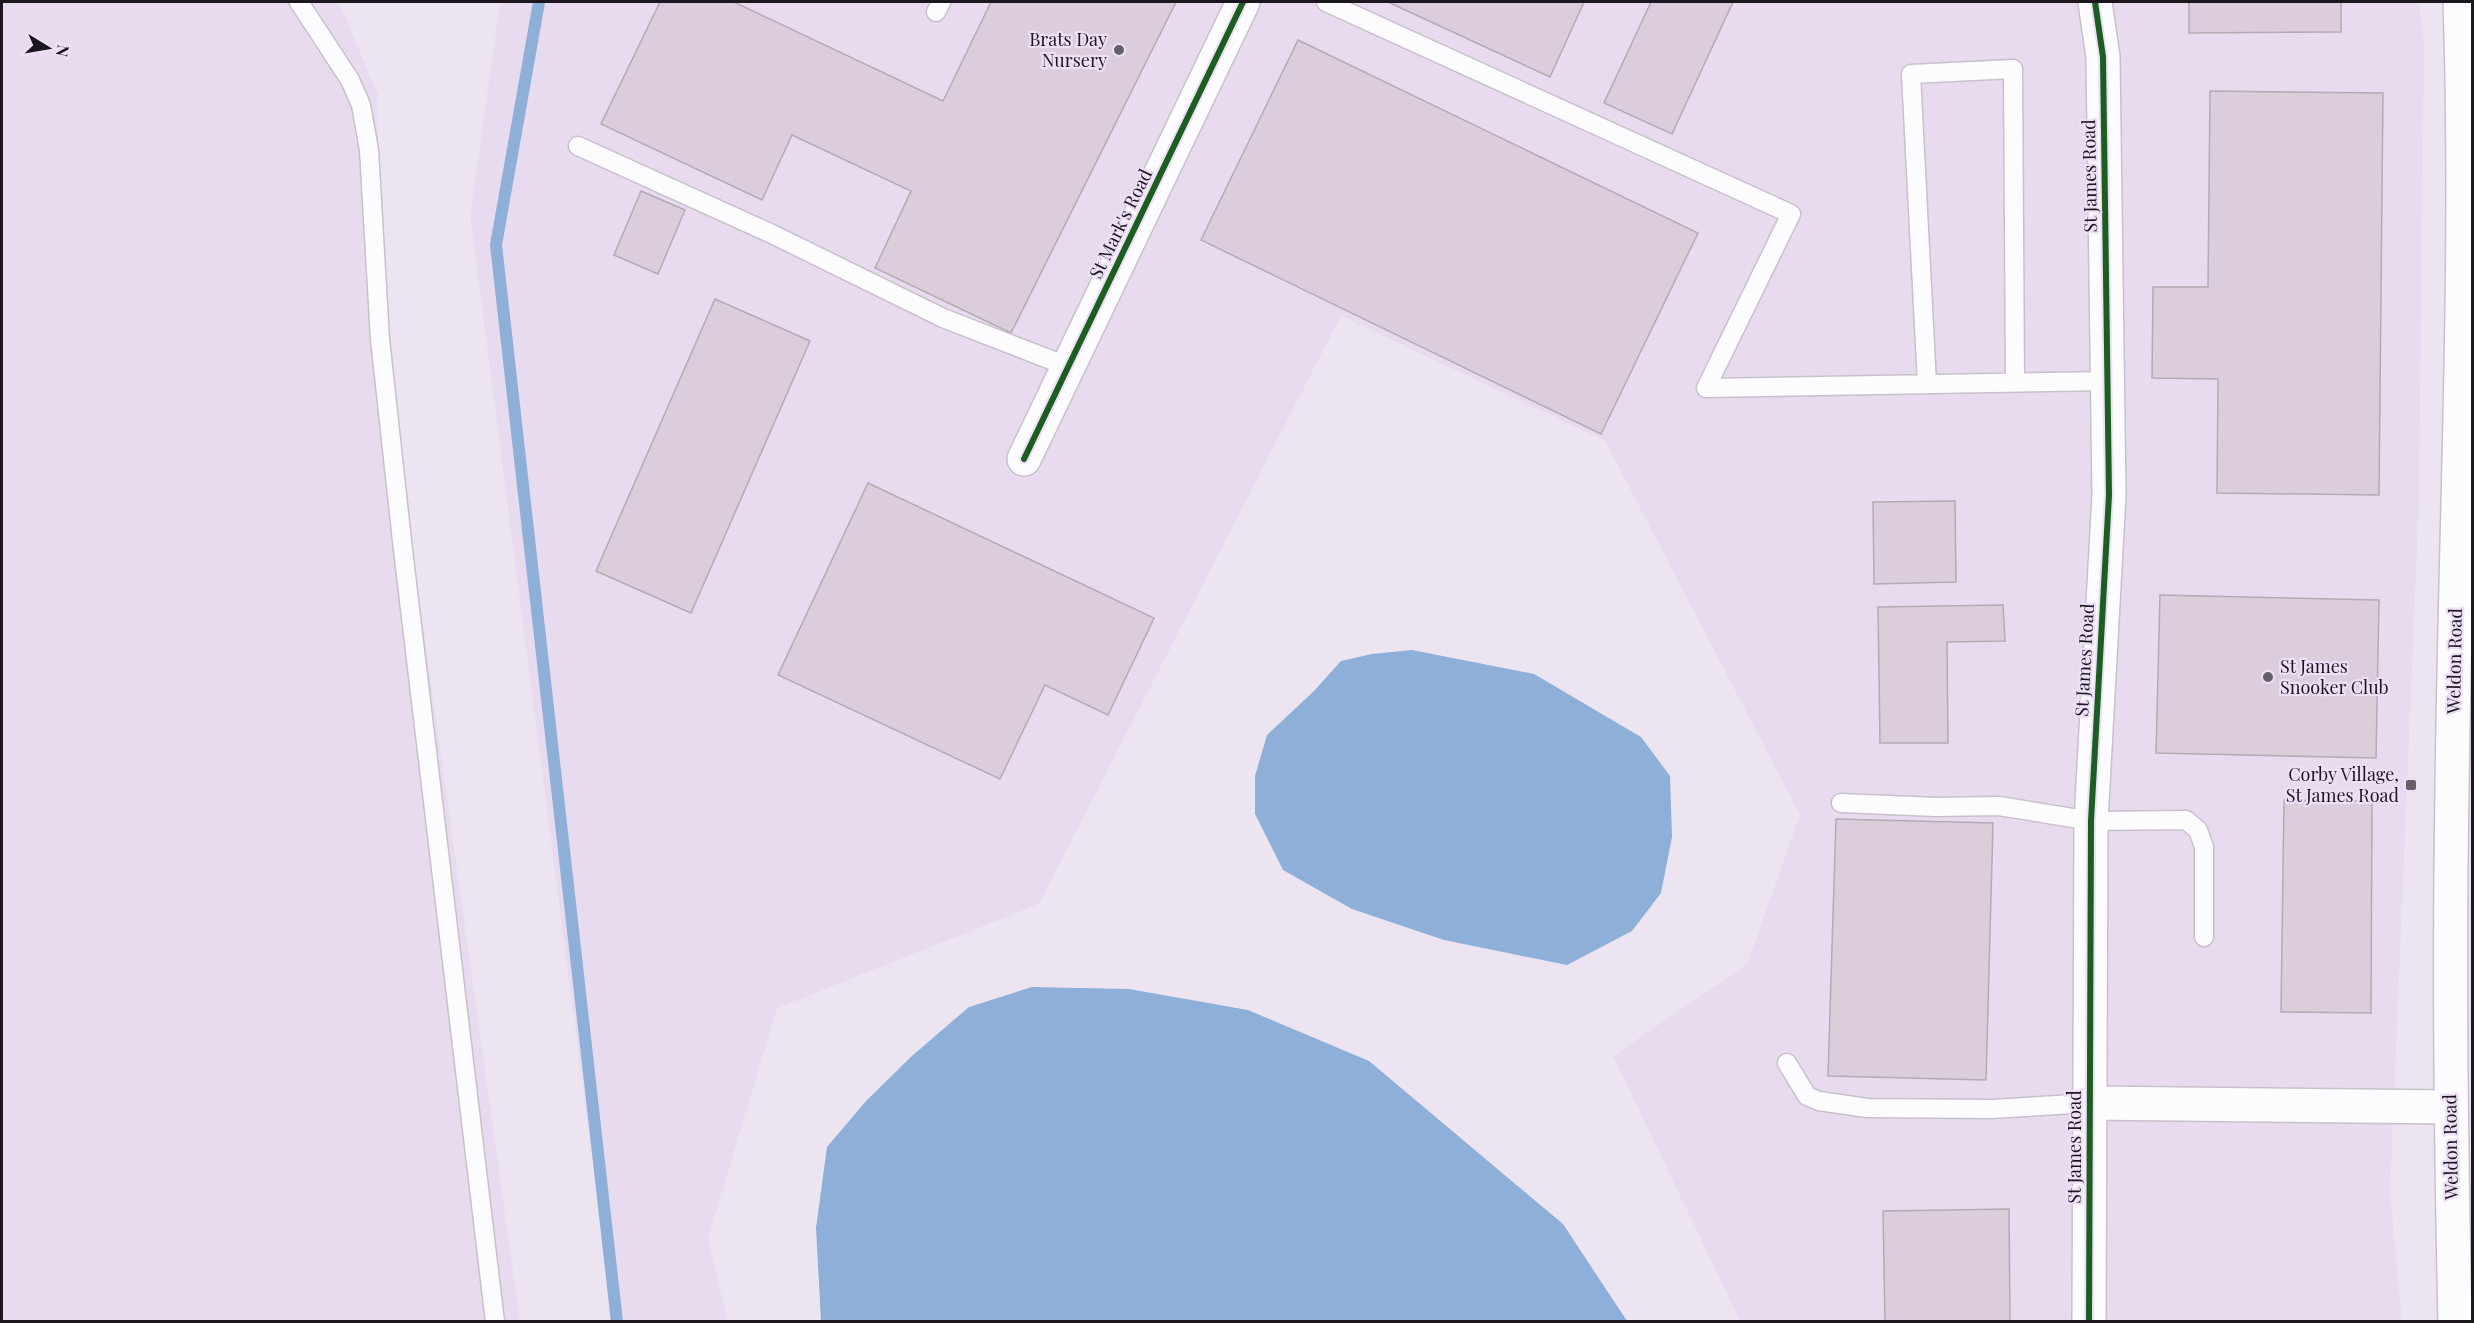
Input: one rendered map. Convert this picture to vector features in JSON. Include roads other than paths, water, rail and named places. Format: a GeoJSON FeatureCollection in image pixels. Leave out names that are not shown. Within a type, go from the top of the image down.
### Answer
{"type":"FeatureCollection","features":[{"type":"Feature","properties":{"kind":"main road","name":"St Mark's Road"},"geometry":{"type":"LineString","coordinates":[[1024,459],[1244,2]]}},
{"type":"Feature","properties":{"kind":"main road","name":"St James Road"},"geometry":{"type":"LineString","coordinates":[[2089,1322],[2091,821],[2109,495],[2103,57],[2095,2]]}},
{"type":"Feature","properties":{"kind":"main road","name":"Weldon Road"},"geometry":{"type":"LineString","coordinates":[[2455,1322],[2450,1107],[2452,790],[2463,319],[2460,2]]}},
{"type":"Feature","properties":{"kind":"main road","name":"St James Road"},"geometry":{"type":"LineString","coordinates":[[2090,1103],[2450,1107]]}},
{"type":"Feature","properties":{"kind":"lane"},"geometry":{"type":"LineString","coordinates":[[299,2],[350,80],[361,105],[369,150],[380,339],[402,550],[495,1322]]}},
{"type":"Feature","properties":{"kind":"lane"},"geometry":{"type":"LineString","coordinates":[[1326,2],[1791,214],[1706,388],[2107,381]]}},
{"type":"Feature","properties":{"kind":"lane"},"geometry":{"type":"LineString","coordinates":[[1928,384],[1911,74],[2013,69],[2015,383]]}},
{"type":"Feature","properties":{"kind":"lane"},"geometry":{"type":"LineString","coordinates":[[578,146],[772,234],[944,318],[1069,367]]}},
{"type":"Feature","properties":{"kind":"lane"},"geometry":{"type":"LineString","coordinates":[[1841,803],[1936,807],[1999,806],[2091,821],[2186,820],[2199,830],[2204,847],[2204,937]]}},
{"type":"Feature","properties":{"kind":"lane"},"geometry":{"type":"LineString","coordinates":[[1787,1063],[1807,1096],[1819,1101],[1867,1108],[1992,1109],[2090,1103]]}},
{"type":"Feature","properties":{"kind":"water"},"geometry":{"type":"Polygon","coordinates":[[[1412,650],[1534,674],[1641,737],[1670,776],[1672,837],[1661,893],[1632,931],[1567,965],[1444,940],[1352,909],[1283,870],[1255,814],[1255,776],[1267,735],[1314,691],[1341,661],[1372,654],[1412,650]]]}},
{"type":"Feature","properties":{"kind":"water"},"geometry":{"type":"Polygon","coordinates":[[[1032,987],[1129,989],[1248,1010],[1369,1061],[1563,1224],[1627,1321],[821,1321],[816,1228],[827,1147],[866,1101],[913,1055],[969,1007],[1032,987]]]}},
{"type":"Feature","properties":{"kind":"waterway"},"geometry":{"type":"LineString","coordinates":[[539,2],[496,245],[617,1322]]}},
{"type":"Feature","properties":{"kind":"place","name":"Brats Day Nursery"},"geometry":{"type":"Point","coordinates":[1119,50]}},
{"type":"Feature","properties":{"kind":"place","name":"St James Snooker Club"},"geometry":{"type":"Point","coordinates":[2268,677]}},
{"type":"Feature","properties":{"kind":"place","name":"Corby Village, St James Road"},"geometry":{"type":"Point","coordinates":[2411,785]}}]}
